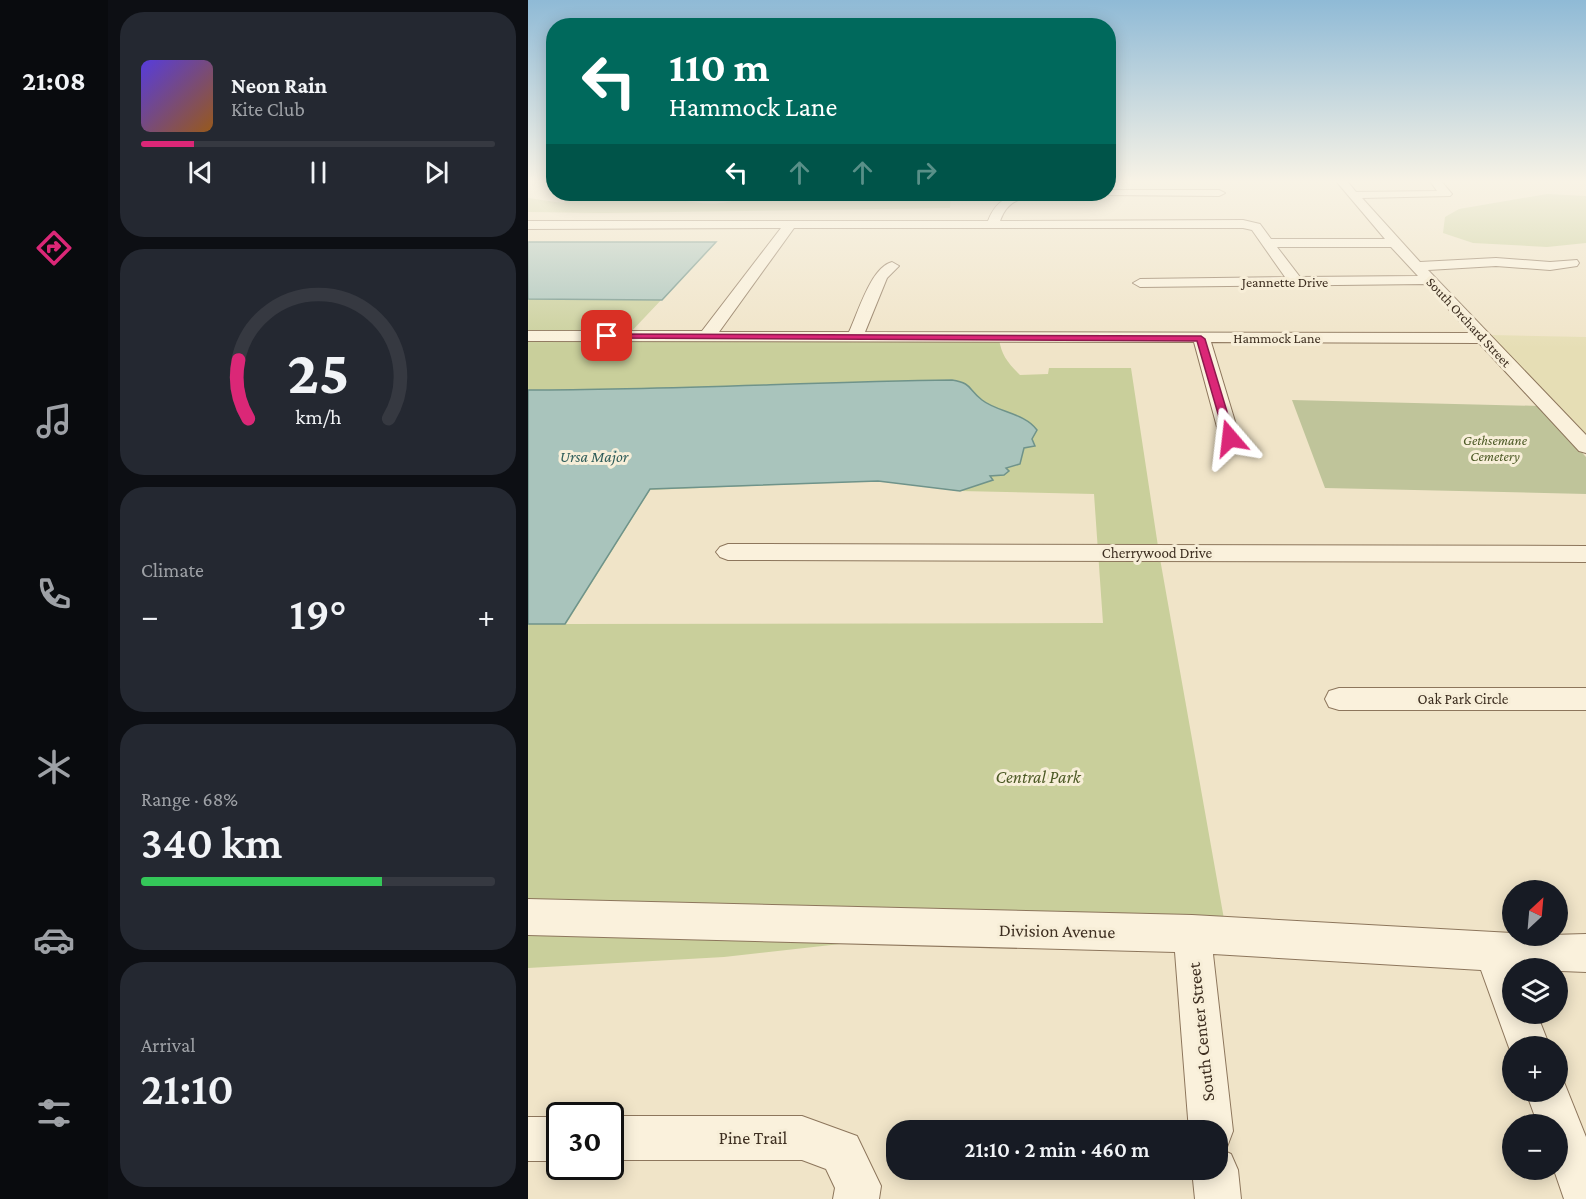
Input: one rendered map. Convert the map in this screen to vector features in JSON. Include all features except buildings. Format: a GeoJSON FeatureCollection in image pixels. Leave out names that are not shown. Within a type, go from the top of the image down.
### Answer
{"type":"FeatureCollection","features":[{"type":"Feature","properties":{"kind":"street"},"geometry":{"type":"LineString","coordinates":[[707,336],[781,237]]}},
{"type":"Feature","properties":{"kind":"street"},"geometry":{"type":"LineString","coordinates":[[1264,237],[1296,282]]}},
{"type":"Feature","properties":{"kind":"street","name":"South Orchard Street"},"geometry":{"type":"LineString","coordinates":[[1390,237],[1586,447]]}},
{"type":"Feature","properties":{"kind":"street"},"geometry":{"type":"LineString","coordinates":[[1269,243],[1395,243]]}},
{"type":"Feature","properties":{"kind":"street"},"geometry":{"type":"LineString","coordinates":[[1417,266],[1496,262],[1550,266],[1572,263]]}},
{"type":"Feature","properties":{"kind":"street"},"geometry":{"type":"LineString","coordinates":[[855,337],[881,276],[892,266]]}},
{"type":"Feature","properties":{"kind":"street","name":"Jeannette Drive"},"geometry":{"type":"LineString","coordinates":[[1140,283],[1430,280]]}},
{"type":"Feature","properties":{"kind":"street","name":"Hammock Lane"},"geometry":{"type":"LineString","coordinates":[[528,336],[1486,338]]}},
{"type":"Feature","properties":{"kind":"street"},"geometry":{"type":"LineString","coordinates":[[1201,339],[1230,438]]}},
{"type":"Feature","properties":{"kind":"street","name":"Cherrywood Drive"},"geometry":{"type":"LineString","coordinates":[[728,552],[1586,554]]}},
{"type":"Feature","properties":{"kind":"street","name":"Oak Park Circle"},"geometry":{"type":"LineString","coordinates":[[1339,699],[1586,699]]}},
{"type":"Feature","properties":{"kind":"street","name":"Division Avenue"},"geometry":{"type":"LineString","coordinates":[[528,916],[1192,934],[1493,952],[1586,953]]}},
{"type":"Feature","properties":{"kind":"street","name":"South Center Street"},"geometry":{"type":"LineString","coordinates":[[1192,934],[1210,1120]]}},
{"type":"Feature","properties":{"kind":"street"},"geometry":{"type":"LineString","coordinates":[[1493,952],[1502,975]]}},
{"type":"Feature","properties":{"kind":"street"},"geometry":{"type":"LineString","coordinates":[[1551,1102],[1586,1195]]}},
{"type":"Feature","properties":{"kind":"street"},"geometry":{"type":"LineString","coordinates":[[528,1139],[546,1138]]}},
{"type":"Feature","properties":{"kind":"street","name":"Pine Trail"},"geometry":{"type":"LineString","coordinates":[[624,1138],[802,1138],[841,1152],[858,1186],[856,1199]]}},
{"type":"Feature","properties":{"kind":"street"},"geometry":{"type":"LineString","coordinates":[[1216,1180],[1218,1199]]}},
{"type":"Feature","properties":{"kind":"shaded area"},"geometry":{"type":"Polygon","coordinates":[[[1489,335],[1586,337],[1586,439],[1489,335]]]}},
{"type":"Feature","properties":{"kind":"green space"},"geometry":{"type":"Polygon","coordinates":[[[1455,237],[1586,237],[1586,243],[1547,247],[1473,243],[1455,237]]]}},
{"type":"Feature","properties":{"kind":"green space","name":"Central Park"},"geometry":{"type":"Polygon","coordinates":[[[528,242],[716,242],[628,335],[999,338],[1006,358],[1020,375],[1048,374],[1049,368],[1131,368],[1159,553],[1227,936],[528,918],[528,242]],[[878,481],[650,490],[566,624],[1103,623],[1094,494],[960,491],[878,481]]]}},
{"type":"Feature","properties":{"kind":"green space","name":"Gethsemane Cemetery"},"geometry":{"type":"Polygon","coordinates":[[[1292,400],[1540,406],[1586,457],[1586,494],[1325,488],[1292,400]]]}},
{"type":"Feature","properties":{"kind":"green space"},"geometry":{"type":"Polygon","coordinates":[[[528,931],[867,941],[724,957],[528,968],[528,931]]]}},
{"type":"Feature","properties":{"kind":"water"},"geometry":{"type":"Polygon","coordinates":[[[528,242],[716,242],[662,300],[528,299],[528,242]]]}},
{"type":"Feature","properties":{"kind":"water","name":"Ursa Major"},"geometry":{"type":"Polygon","coordinates":[[[952,380],[967,385],[988,404],[1018,416],[1032,424],[1037,430],[1032,439],[1035,446],[1024,448],[1020,464],[1006,468],[1009,471],[1004,475],[990,476],[993,480],[960,491],[878,481],[650,489],[565,624],[528,624],[528,390],[952,380]]]}},
{"type":"Feature","properties":{"kind":"route"},"geometry":{"type":"LineString","coordinates":[[607,336],[1201,339],[1230,438]]}}]}
